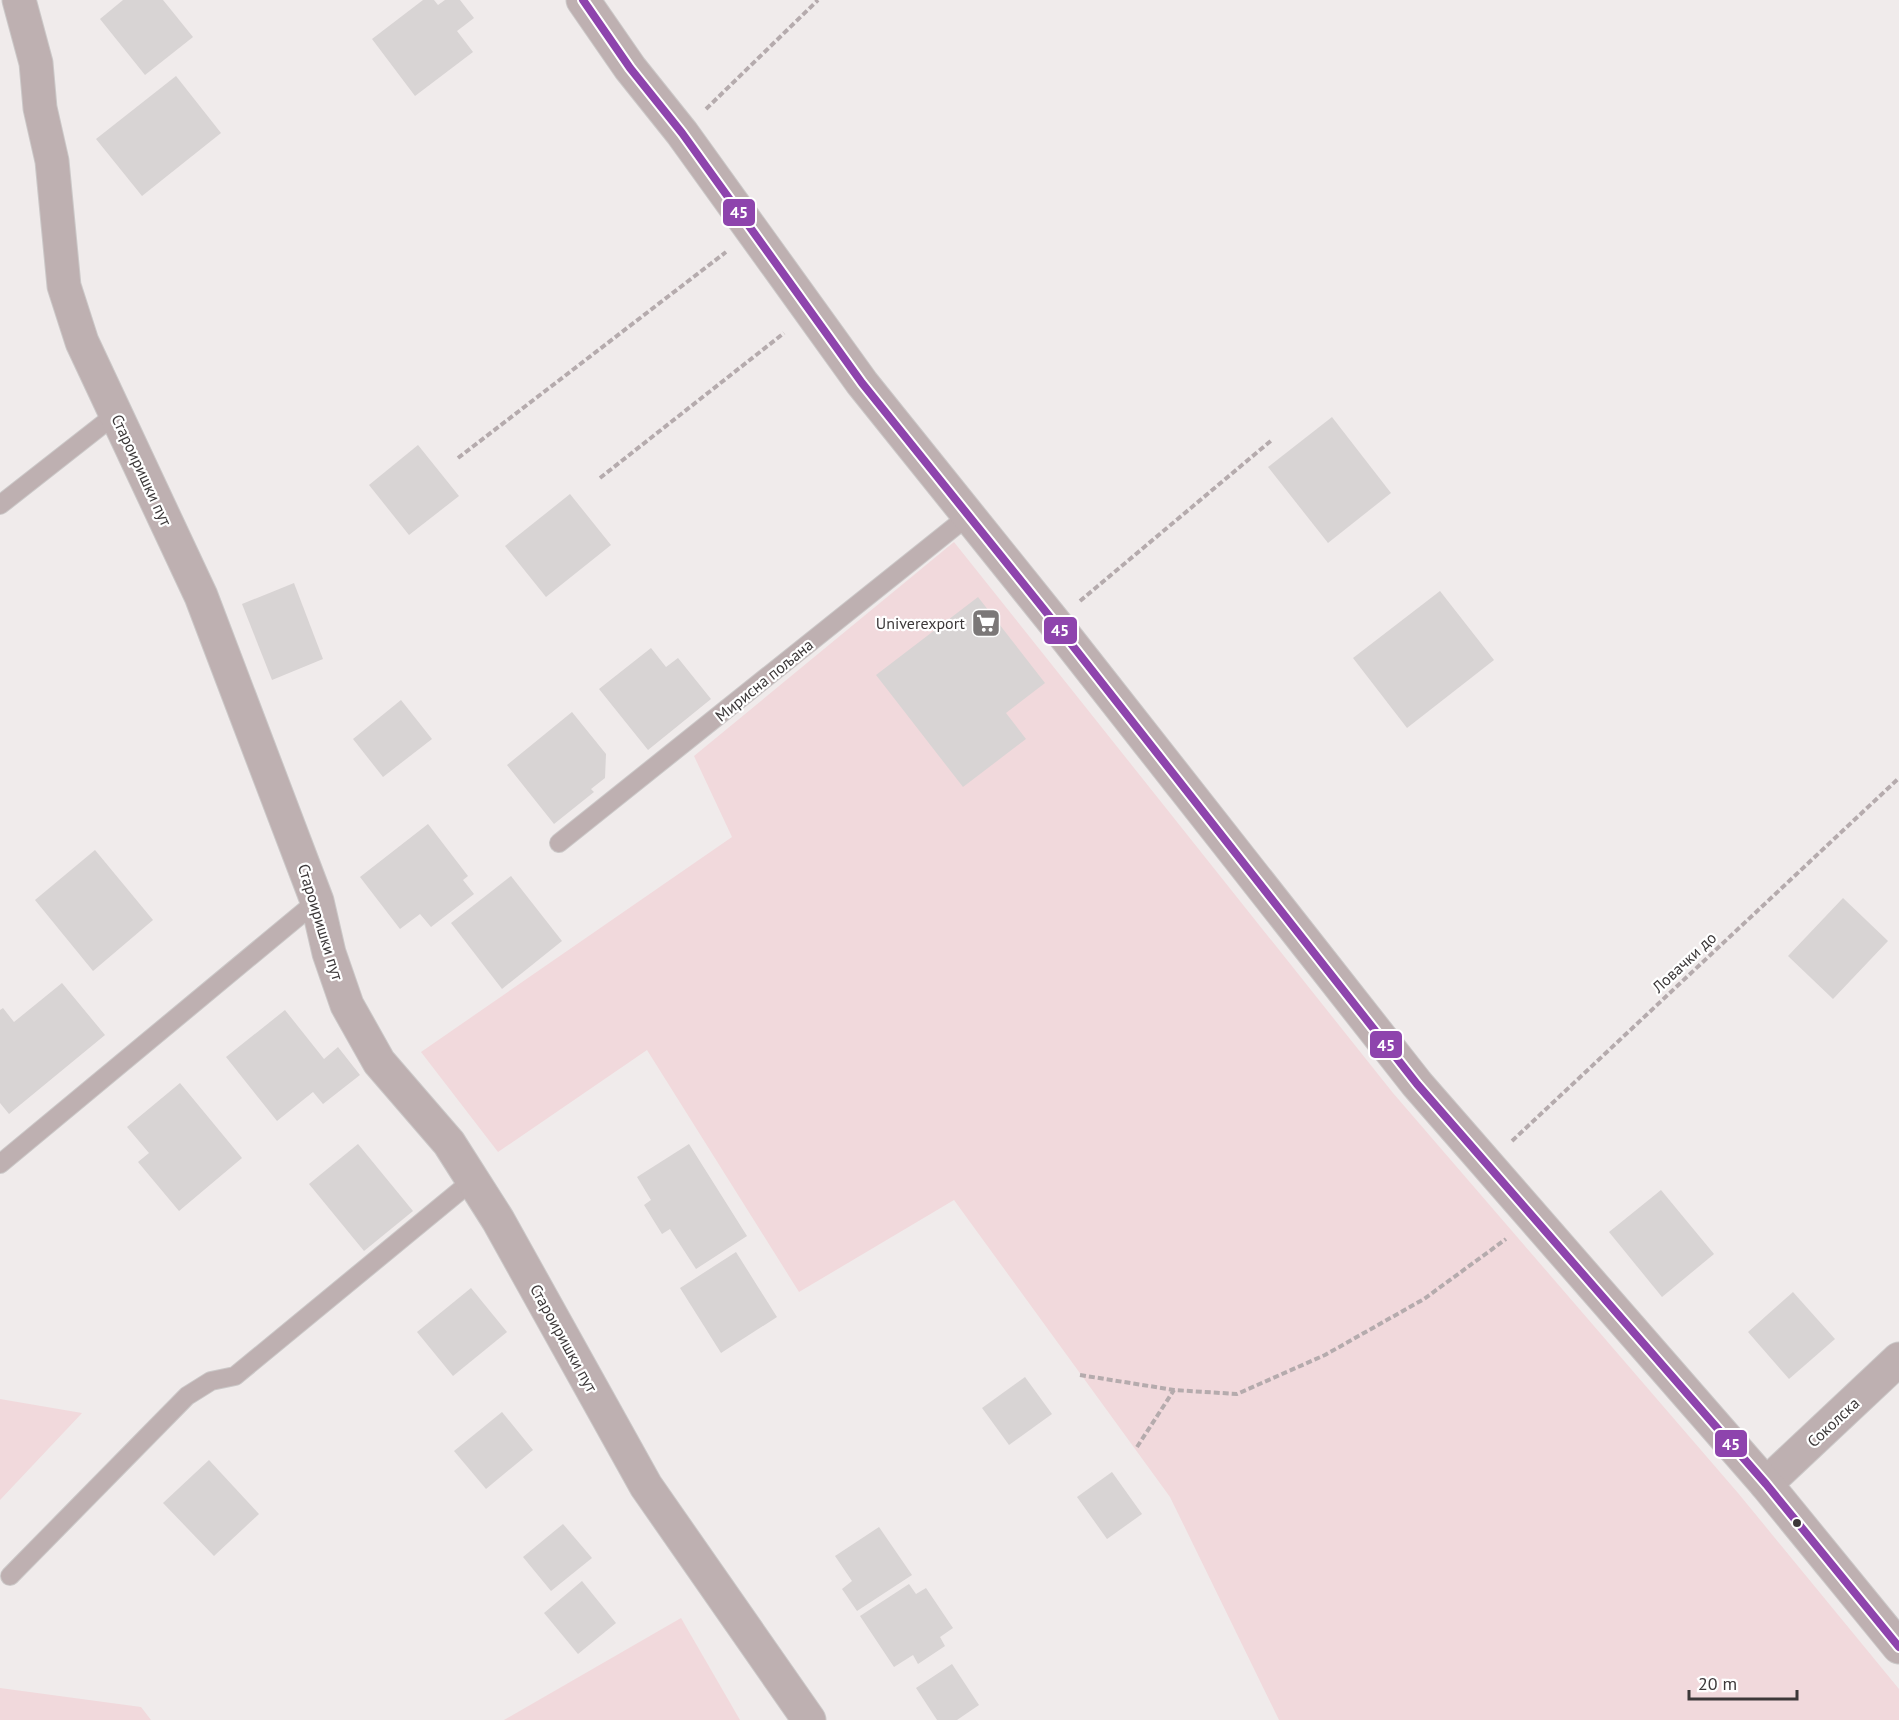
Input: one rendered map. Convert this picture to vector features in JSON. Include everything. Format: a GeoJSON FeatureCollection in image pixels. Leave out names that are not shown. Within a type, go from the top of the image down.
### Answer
{"type":"FeatureCollection","features":[{"type":"Feature","properties":{"kind":"street","name":"Староиришки пут"},"geometry":{"type":"LineString","coordinates":[[19,0],[36,63],[40,108],[52,161],[64,286],[82,342],[201,596],[317,901],[333,964],[347,1005],[379,1062],[449,1143],[498,1220],[646,1486],[809,1720]]}},
{"type":"Feature","properties":{"kind":"street"},"geometry":{"type":"LineString","coordinates":[[583,0],[630,68],[682,133],[862,383],[1054,622],[1410,1075],[1766,1484],[1899,1647]]}},
{"type":"Feature","properties":{"kind":"street","name":"Соколска"},"geometry":{"type":"LineString","coordinates":[[1766,1484],[1899,1359]]}},
{"type":"Feature","properties":{"kind":"lane"},"geometry":{"type":"LineString","coordinates":[[0,505],[116,414]]}},
{"type":"Feature","properties":{"kind":"lane","name":"Мирисна пољана"},"geometry":{"type":"LineString","coordinates":[[559,843],[968,516]]}},
{"type":"Feature","properties":{"kind":"lane"},"geometry":{"type":"LineString","coordinates":[[0,1164],[317,901]]}},
{"type":"Feature","properties":{"kind":"lane"},"geometry":{"type":"LineString","coordinates":[[10,1576],[187,1396],[211,1382],[235,1376],[472,1180]]}},
{"type":"Feature","properties":{"kind":"path"},"geometry":{"type":"LineString","coordinates":[[682,133],[818,0]]}},
{"type":"Feature","properties":{"kind":"path"},"geometry":{"type":"LineString","coordinates":[[458,458],[753,231]]}},
{"type":"Feature","properties":{"kind":"path"},"geometry":{"type":"LineString","coordinates":[[600,478],[811,312]]}},
{"type":"Feature","properties":{"kind":"path"},"geometry":{"type":"LineString","coordinates":[[1054,622],[1273,439]]}},
{"type":"Feature","properties":{"kind":"path","name":"Ловачки до"},"geometry":{"type":"LineString","coordinates":[[1487,1164],[1899,778]]}},
{"type":"Feature","properties":{"kind":"path"},"geometry":{"type":"LineString","coordinates":[[1080,1375],[1174,1390],[1237,1394],[1325,1355],[1424,1299],[1535,1217]]}},
{"type":"Feature","properties":{"kind":"path"},"geometry":{"type":"LineString","coordinates":[[1137,1447],[1174,1390]]}},
{"type":"Feature","properties":{"kind":"shaded area"},"geometry":{"type":"Polygon","coordinates":[[[954,542],[1393,1093],[1738,1493],[1899,1689],[1899,1720],[1279,1720],[1170,1497],[954,1200],[799,1292],[647,1050],[498,1152],[421,1052],[732,837],[694,756],[954,542]]]}},
{"type":"Feature","properties":{"kind":"shaded area"},"geometry":{"type":"Polygon","coordinates":[[[0,1399],[82,1413],[0,1500],[0,1399]]]}},
{"type":"Feature","properties":{"kind":"shaded area"},"geometry":{"type":"Polygon","coordinates":[[[681,1618],[740,1720],[504,1720],[681,1618]]]}},
{"type":"Feature","properties":{"kind":"shaded area"},"geometry":{"type":"Polygon","coordinates":[[[0,1688],[141,1707],[151,1720],[0,1720],[0,1688]]]}},
{"type":"Feature","properties":{"kind":"building"},"geometry":{"type":"Polygon","coordinates":[[[123,0],[163,0],[193,37],[145,75],[100,19],[123,0]]]}},
{"type":"Feature","properties":{"kind":"building"},"geometry":{"type":"Polygon","coordinates":[[[423,0],[434,0],[438,5],[445,0],[460,0],[474,18],[457,31],[473,52],[415,96],[372,39],[423,0]]]}},
{"type":"Feature","properties":{"kind":"building"},"geometry":{"type":"Polygon","coordinates":[[[176,76],[221,133],[142,196],[96,139],[176,76]]]}},
{"type":"Feature","properties":{"kind":"building"},"geometry":{"type":"Polygon","coordinates":[[[1332,417],[1391,493],[1328,543],[1268,467],[1332,417]]]}},
{"type":"Feature","properties":{"kind":"building"},"geometry":{"type":"Polygon","coordinates":[[[418,445],[459,496],[409,535],[369,485],[418,445]]]}},
{"type":"Feature","properties":{"kind":"building"},"geometry":{"type":"Polygon","coordinates":[[[570,494],[611,545],[546,597],[505,546],[570,494]]]}},
{"type":"Feature","properties":{"kind":"building"},"geometry":{"type":"Polygon","coordinates":[[[294,583],[323,659],[272,680],[242,604],[294,583]]]}},
{"type":"Feature","properties":{"kind":"building"},"geometry":{"type":"Polygon","coordinates":[[[1440,591],[1494,660],[1407,728],[1353,658],[1440,591]]]}},
{"type":"Feature","properties":{"kind":"building"},"geometry":{"type":"Polygon","coordinates":[[[978,597],[1045,683],[1006,713],[1026,739],[963,787],[876,675],[978,597]]]}},
{"type":"Feature","properties":{"kind":"building"},"geometry":{"type":"Polygon","coordinates":[[[651,648],[666,667],[678,658],[711,699],[648,750],[599,689],[651,648]]]}},
{"type":"Feature","properties":{"kind":"building"},"geometry":{"type":"Polygon","coordinates":[[[401,700],[432,739],[383,777],[353,739],[401,700]]]}},
{"type":"Feature","properties":{"kind":"building"},"geometry":{"type":"Polygon","coordinates":[[[572,712],[606,754],[605,778],[591,789],[594,792],[554,824],[507,765],[572,712]]]}},
{"type":"Feature","properties":{"kind":"building"},"geometry":{"type":"Polygon","coordinates":[[[428,824],[468,876],[463,880],[474,894],[431,927],[420,914],[400,929],[360,877],[428,824]]]}},
{"type":"Feature","properties":{"kind":"building"},"geometry":{"type":"Polygon","coordinates":[[[95,850],[153,920],[93,971],[35,900],[95,850]]]}},
{"type":"Feature","properties":{"kind":"building"},"geometry":{"type":"Polygon","coordinates":[[[511,876],[562,941],[502,989],[451,923],[511,876]]]}},
{"type":"Feature","properties":{"kind":"building"},"geometry":{"type":"Polygon","coordinates":[[[1843,898],[1888,941],[1833,999],[1788,956],[1843,898]]]}},
{"type":"Feature","properties":{"kind":"building"},"geometry":{"type":"Polygon","coordinates":[[[62,983],[105,1035],[9,1114],[0,1103],[0,1010],[3,1008],[14,1022],[62,983]]]}},
{"type":"Feature","properties":{"kind":"building"},"geometry":{"type":"Polygon","coordinates":[[[285,1010],[324,1059],[338,1047],[360,1075],[323,1104],[313,1092],[277,1121],[226,1057],[285,1010]]]}},
{"type":"Feature","properties":{"kind":"building"},"geometry":{"type":"Polygon","coordinates":[[[180,1083],[242,1158],[179,1211],[138,1162],[149,1153],[127,1127],[180,1083]]]}},
{"type":"Feature","properties":{"kind":"building"},"geometry":{"type":"Polygon","coordinates":[[[358,1144],[413,1211],[364,1251],[309,1184],[358,1144]]]}},
{"type":"Feature","properties":{"kind":"building"},"geometry":{"type":"Polygon","coordinates":[[[689,1144],[747,1236],[696,1269],[670,1229],[662,1234],[644,1205],[651,1200],[637,1177],[689,1144]]]}},
{"type":"Feature","properties":{"kind":"building"},"geometry":{"type":"Polygon","coordinates":[[[1661,1190],[1714,1254],[1662,1297],[1609,1232],[1661,1190]]]}},
{"type":"Feature","properties":{"kind":"building"},"geometry":{"type":"Polygon","coordinates":[[[736,1252],[777,1317],[721,1353],[680,1288],[736,1252]]]}},
{"type":"Feature","properties":{"kind":"building"},"geometry":{"type":"Polygon","coordinates":[[[471,1288],[507,1332],[453,1376],[417,1332],[471,1288]]]}},
{"type":"Feature","properties":{"kind":"building"},"geometry":{"type":"Polygon","coordinates":[[[1793,1292],[1835,1339],[1789,1379],[1748,1332],[1793,1292]]]}},
{"type":"Feature","properties":{"kind":"building"},"geometry":{"type":"Polygon","coordinates":[[[1025,1377],[1052,1414],[1009,1445],[982,1408],[1025,1377]]]}},
{"type":"Feature","properties":{"kind":"building"},"geometry":{"type":"Polygon","coordinates":[[[502,1412],[533,1450],[486,1489],[454,1451],[502,1412]]]}},
{"type":"Feature","properties":{"kind":"building"},"geometry":{"type":"Polygon","coordinates":[[[209,1460],[259,1514],[214,1556],[163,1503],[209,1460]]]}},
{"type":"Feature","properties":{"kind":"building"},"geometry":{"type":"Polygon","coordinates":[[[1112,1472],[1142,1514],[1107,1539],[1077,1497],[1112,1472]]]}},
{"type":"Feature","properties":{"kind":"building"},"geometry":{"type":"Polygon","coordinates":[[[563,1524],[592,1558],[551,1591],[523,1557],[563,1524]]]}},
{"type":"Feature","properties":{"kind":"building"},"geometry":{"type":"Polygon","coordinates":[[[879,1527],[912,1575],[857,1611],[842,1589],[852,1581],[835,1556],[879,1527]]]}},
{"type":"Feature","properties":{"kind":"building"},"geometry":{"type":"Polygon","coordinates":[[[582,1581],[616,1623],[578,1654],[544,1613],[582,1581]]]}},
{"type":"Feature","properties":{"kind":"building"},"geometry":{"type":"Polygon","coordinates":[[[909,1584],[916,1594],[926,1588],[953,1628],[940,1637],[945,1646],[918,1664],[913,1655],[894,1667],[860,1616],[909,1584]]]}},
{"type":"Feature","properties":{"kind":"building"},"geometry":{"type":"Polygon","coordinates":[[[952,1664],[979,1705],[957,1720],[937,1720],[916,1688],[952,1664]]]}},
{"type":"Feature","properties":{"kind":"transit line","name":"45"},"geometry":{"type":"LineString","coordinates":[[583,0],[630,68],[682,133],[862,383],[1054,622],[1417,1084],[1766,1484],[1899,1647]]}},
{"type":"Feature","properties":{"kind":"place","name":"Univerexport"},"geometry":{"type":"Point","coordinates":[986,623]}}]}
